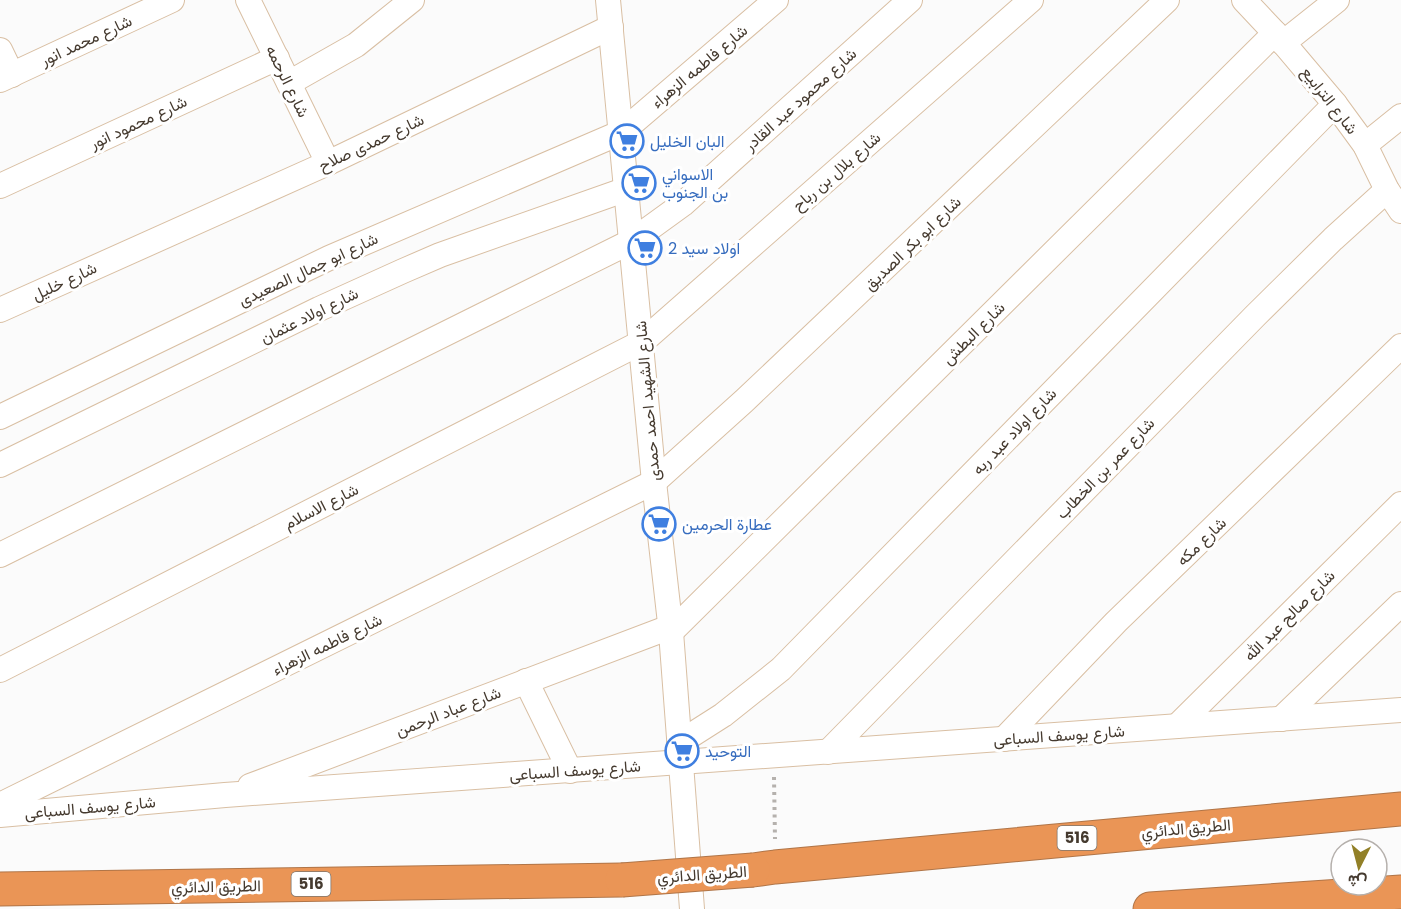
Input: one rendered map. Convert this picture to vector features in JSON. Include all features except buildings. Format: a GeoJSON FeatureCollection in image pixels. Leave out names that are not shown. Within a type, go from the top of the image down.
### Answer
{"type":"FeatureCollection","features":[{"type":"Feature","properties":{"kind":"highway","name":"الطريق الدائري"},"geometry":{"type":"LineString","coordinates":[[0,889],[622,880],[764,869],[1401,809]]}},
{"type":"Feature","properties":{"kind":"highway"},"geometry":{"type":"LineString","coordinates":[[1150,909],[1401,892]]}},
{"type":"Feature","properties":{"kind":"street","name":"شارع محمد انور"},"geometry":{"type":"LineString","coordinates":[[6,77],[171,0]]}},
{"type":"Feature","properties":{"kind":"street"},"geometry":{"type":"LineString","coordinates":[[289,82],[339,57],[412,0]]}},
{"type":"Feature","properties":{"kind":"street","name":"شارع فاطمه الزهراء"},"geometry":{"type":"LineString","coordinates":[[622,132],[776,0]]}},
{"type":"Feature","properties":{"kind":"street","name":"شارع محمود عبد القادر"},"geometry":{"type":"LineString","coordinates":[[632,241],[682,204],[910,0]]}},
{"type":"Feature","properties":{"kind":"street","name":"شارع بلال بن رباح"},"geometry":{"type":"LineString","coordinates":[[642,342],[1031,0]]}},
{"type":"Feature","properties":{"kind":"street","name":"شارع ابو بكر الصديق"},"geometry":{"type":"LineString","coordinates":[[654,482],[701,442],[1167,0]]}},
{"type":"Feature","properties":{"kind":"street","name":"شارع الترابيع"},"geometry":{"type":"LineString","coordinates":[[1244,0],[1335,104],[1365,145],[1387,190],[1401,211]]}},
{"type":"Feature","properties":{"kind":"street","name":"شارع البطش"},"geometry":{"type":"LineString","coordinates":[[670,629],[1279,38],[1337,0]]}},
{"type":"Feature","properties":{"kind":"street","name":"شارع الرحمه"},"geometry":{"type":"LineString","coordinates":[[258,4],[277,58],[328,163]]}},
{"type":"Feature","properties":{"kind":"street","name":"شارع الشهيد احمد حمدى"},"geometry":{"type":"LineString","coordinates":[[614,10],[622,132],[670,629],[692,909]]}},
{"type":"Feature","properties":{"kind":"street","name":"شارع حمدى صلاح"},"geometry":{"type":"LineString","coordinates":[[127,252],[328,163],[614,10]]}},
{"type":"Feature","properties":{"kind":"street"},"geometry":{"type":"LineString","coordinates":[[0,50],[6,77]]}},
{"type":"Feature","properties":{"kind":"street","name":"شارع محمود انور"},"geometry":{"type":"LineString","coordinates":[[0,186],[277,58]]}},
{"type":"Feature","properties":{"kind":"street","name":"شارع اولاد عبد ربه"},"geometry":{"type":"LineString","coordinates":[[680,752],[781,669],[1335,104]]}},
{"type":"Feature","properties":{"kind":"street"},"geometry":{"type":"LineString","coordinates":[[1365,145],[1401,116]]}},
{"type":"Feature","properties":{"kind":"street","name":"شارع ابو جمال الصعيدى"},"geometry":{"type":"LineString","coordinates":[[0,417],[329,258],[622,132]]}},
{"type":"Feature","properties":{"kind":"street","name":"شارع اولاد عثمان"},"geometry":{"type":"LineString","coordinates":[[0,465],[319,309],[403,271],[440,255],[627,189]]}},
{"type":"Feature","properties":{"kind":"street","name":"شارع عمر بن الخطاب"},"geometry":{"type":"LineString","coordinates":[[828,752],[1255,316],[1333,238],[1387,190]]}},
{"type":"Feature","properties":{"kind":"street"},"geometry":{"type":"LineString","coordinates":[[0,555],[632,241]]}},
{"type":"Feature","properties":{"kind":"street","name":"شارع خليل"},"geometry":{"type":"LineString","coordinates":[[0,310],[127,252]]}},
{"type":"Feature","properties":{"kind":"street","name":"شارع الاسلام"},"geometry":{"type":"LineString","coordinates":[[0,670],[642,342]]}},
{"type":"Feature","properties":{"kind":"street","name":"شارع مكه"},"geometry":{"type":"LineString","coordinates":[[1004,739],[1116,622],[1401,346]]}},
{"type":"Feature","properties":{"kind":"street","name":"شارع فاطمه الزهراء"},"geometry":{"type":"LineString","coordinates":[[0,805],[654,482]]}},
{"type":"Feature","properties":{"kind":"street","name":"شارع صالح عبد الله"},"geometry":{"type":"LineString","coordinates":[[1177,726],[1401,504]]}},
{"type":"Feature","properties":{"kind":"street"},"geometry":{"type":"LineString","coordinates":[[1281,719],[1397,616]]}},
{"type":"Feature","properties":{"kind":"street","name":"شارع عباد الرحمن"},"geometry":{"type":"LineString","coordinates":[[225,795],[670,629]]}},
{"type":"Feature","properties":{"kind":"street"},"geometry":{"type":"LineString","coordinates":[[526,681],[570,771]]}},
{"type":"Feature","properties":{"kind":"street","name":"شارع يوسف السباعى"},"geometry":{"type":"LineString","coordinates":[[0,815],[225,795],[570,771],[680,752],[828,752],[1401,710]]}},
{"type":"Feature","properties":{"kind":"path"},"geometry":{"type":"LineString","coordinates":[[764,869],[776,795]]}},
{"type":"Feature","properties":{"kind":"place","name":"البان الخليل"},"geometry":{"type":"Point","coordinates":[627,141]}},
{"type":"Feature","properties":{"kind":"place","name":"الاسواني بن الجنوب"},"geometry":{"type":"Point","coordinates":[639,183]}},
{"type":"Feature","properties":{"kind":"place","name":"اولاد سيد 2"},"geometry":{"type":"Point","coordinates":[645,248]}},
{"type":"Feature","properties":{"kind":"place","name":"عطارة الحرمين"},"geometry":{"type":"Point","coordinates":[659,524]}},
{"type":"Feature","properties":{"kind":"place","name":"التوحيد"},"geometry":{"type":"Point","coordinates":[682,751]}}]}
